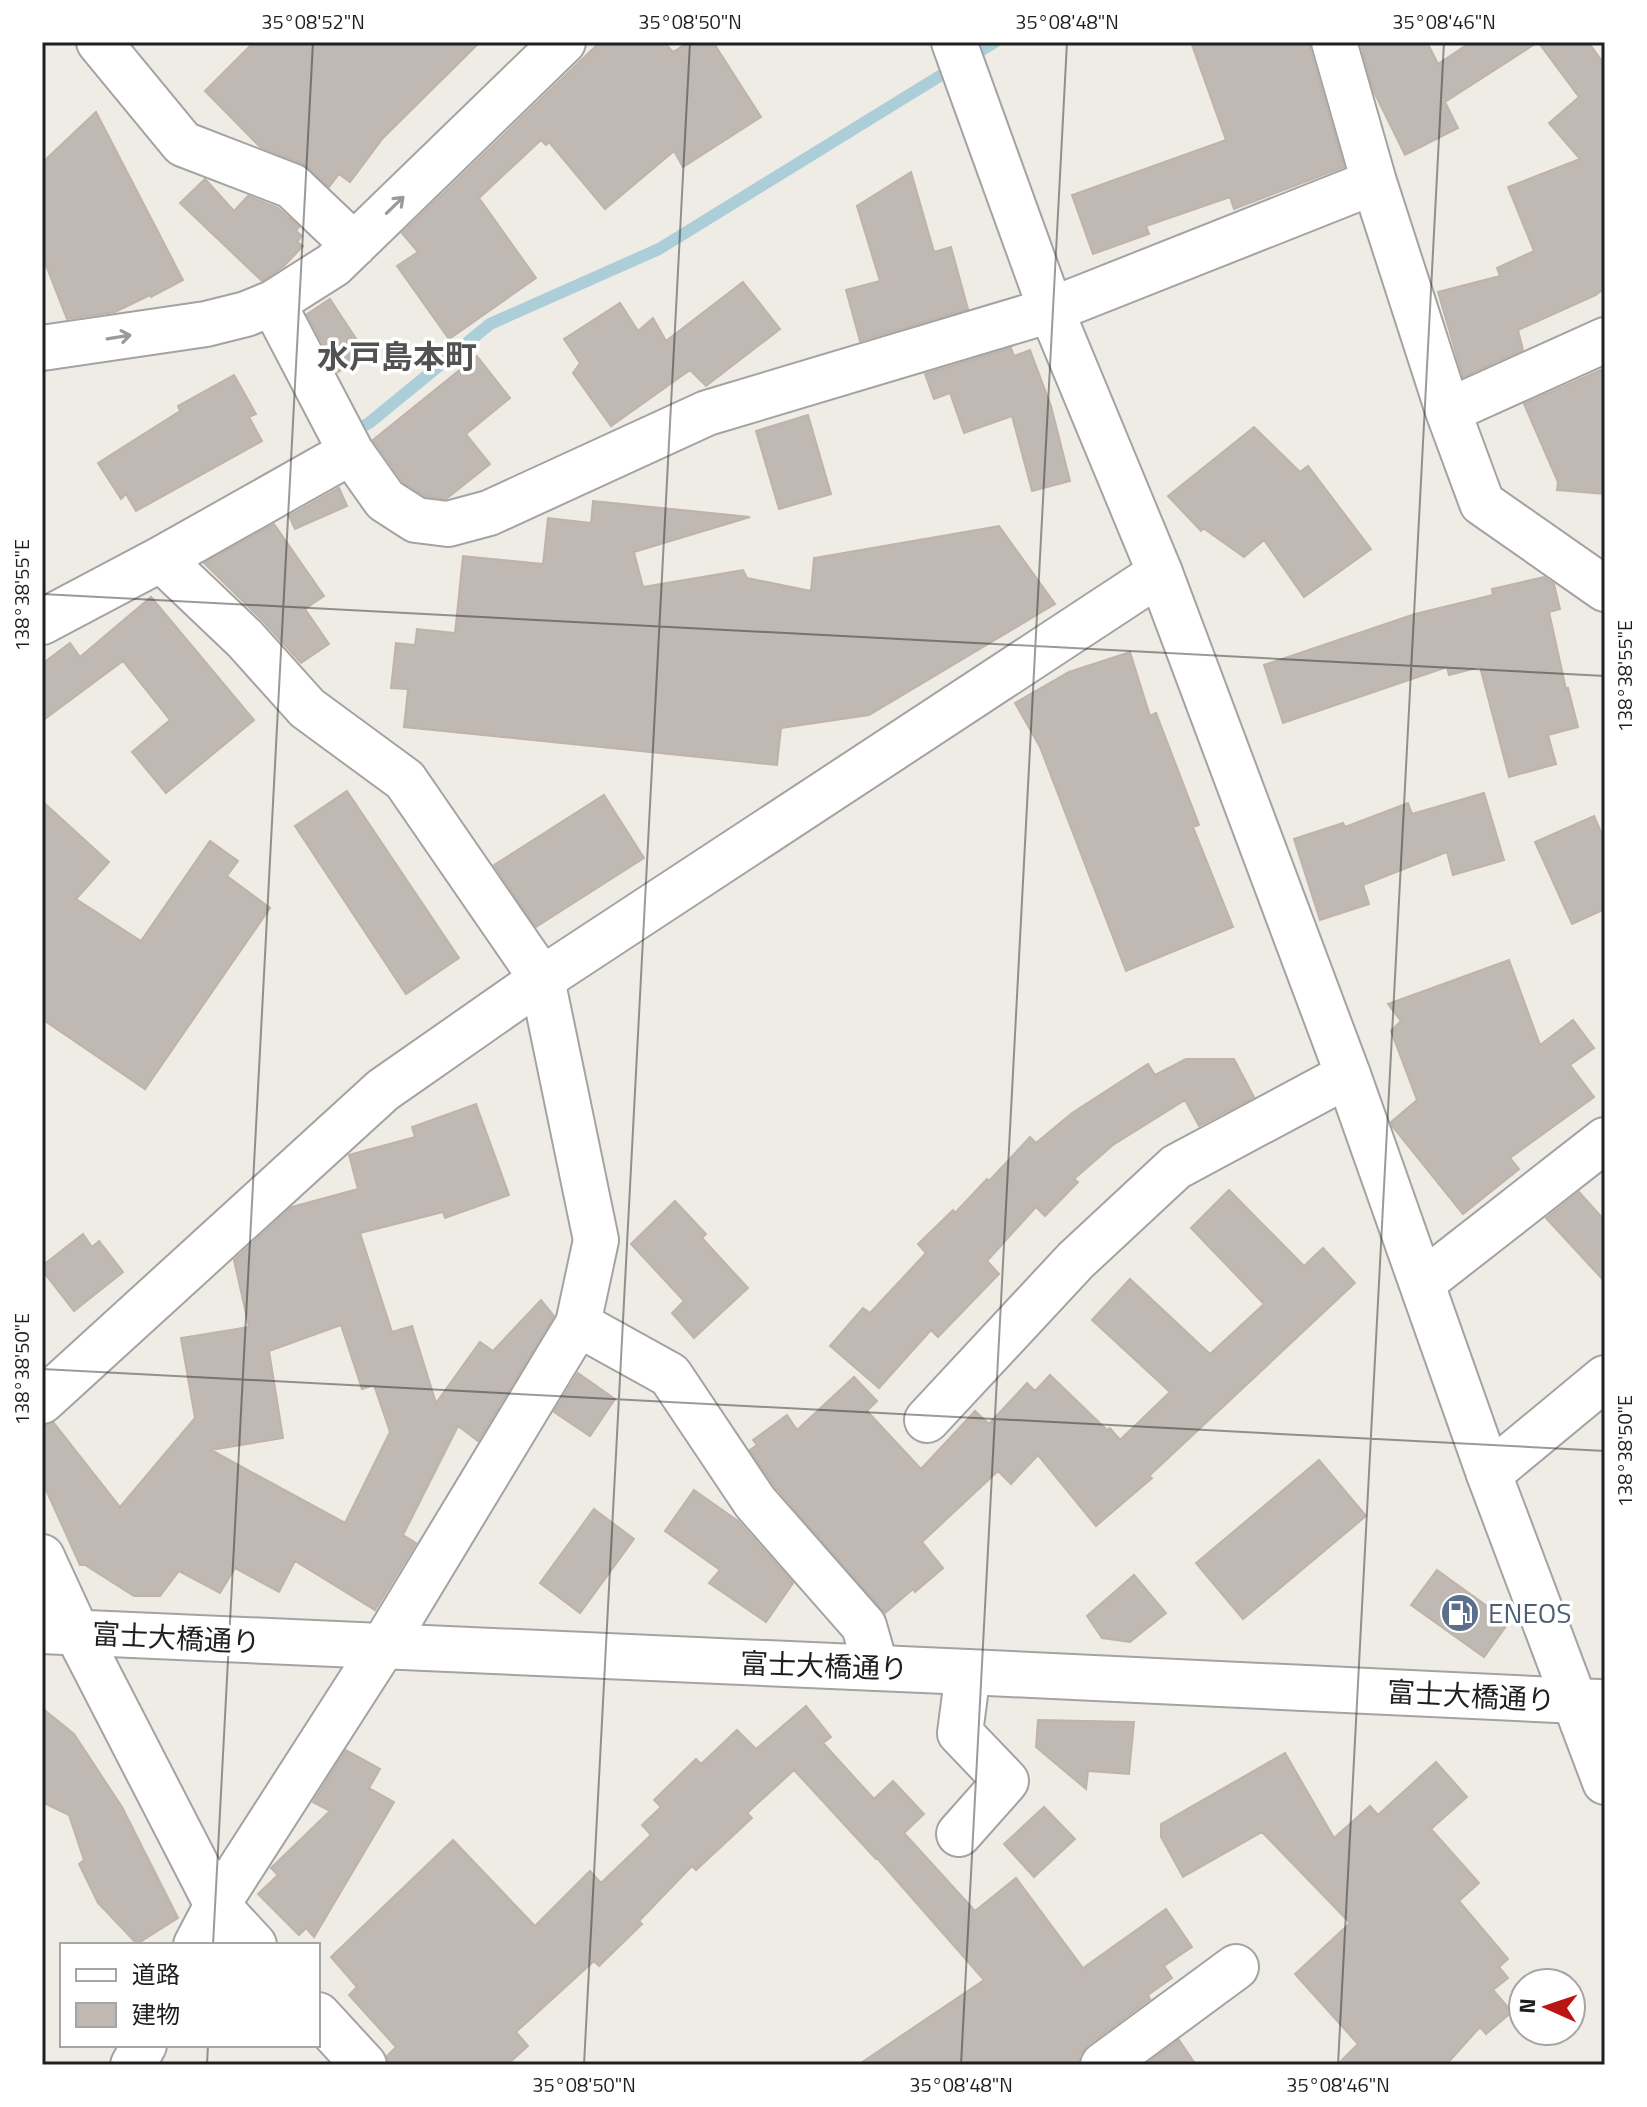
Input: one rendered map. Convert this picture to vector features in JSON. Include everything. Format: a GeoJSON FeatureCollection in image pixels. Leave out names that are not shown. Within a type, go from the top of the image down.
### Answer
{"type":"FeatureCollection","features":[{"type":"Feature","properties":{"kind":"street"},"geometry":{"type":"LineString","coordinates":[[99,42],[183,144],[292,186],[354,245]]}},
{"type":"Feature","properties":{"kind":"street"},"geometry":{"type":"LineString","coordinates":[[42,348],[206,324],[246,314],[273,303],[333,265],[563,42]]}},
{"type":"Feature","properties":{"kind":"street"},"geometry":{"type":"LineString","coordinates":[[954,42],[1051,310],[1160,573],[1348,1075],[1489,1474],[1590,1701],[1605,1782]]}},
{"type":"Feature","properties":{"kind":"street"},"geometry":{"type":"LineString","coordinates":[[1334,42],[1374,182],[1448,411],[1482,503],[1605,589]]}},
{"type":"Feature","properties":{"kind":"street"},"geometry":{"type":"LineString","coordinates":[[273,303],[351,452],[385,500],[416,520],[448,524],[489,513],[707,413],[1051,310],[1374,182]]}},
{"type":"Feature","properties":{"kind":"street"},"geometry":{"type":"LineString","coordinates":[[1448,411],[1605,340]]}},
{"type":"Feature","properties":{"kind":"street"},"geometry":{"type":"LineString","coordinates":[[42,622],[351,452]]}},
{"type":"Feature","properties":{"kind":"street"},"geometry":{"type":"LineString","coordinates":[[161,559],[245,639],[307,708],[405,780],[542,979],[596,1240],[578,1324],[382,1648],[217,1905],[197,1943]]}},
{"type":"Feature","properties":{"kind":"street"},"geometry":{"type":"LineString","coordinates":[[42,1401],[383,1090],[542,979],[1160,573]]}},
{"type":"Feature","properties":{"kind":"street"},"geometry":{"type":"LineString","coordinates":[[927,1420],[1076,1260],[1176,1167],[1348,1075]]}},
{"type":"Feature","properties":{"kind":"street"},"geometry":{"type":"LineString","coordinates":[[1422,1283],[1605,1140]]}},
{"type":"Feature","properties":{"kind":"street"},"geometry":{"type":"LineString","coordinates":[[578,1324],[670,1375],[755,1502],[864,1626],[876,1668]]}},
{"type":"Feature","properties":{"kind":"street"},"geometry":{"type":"LineString","coordinates":[[1489,1474],[1605,1378]]}},
{"type":"Feature","properties":{"kind":"street"},"geometry":{"type":"LineString","coordinates":[[42,1557],[60,1632],[217,1905],[252,1943]]}},
{"type":"Feature","properties":{"kind":"street","name":"富士大橋通り"},"geometry":{"type":"LineString","coordinates":[[60,1632],[1590,1701]]}},
{"type":"Feature","properties":{"kind":"street"},"geometry":{"type":"LineString","coordinates":[[959,1834],[1006,1781],[960,1733],[968,1672]]}},
{"type":"Feature","properties":{"kind":"street"},"geometry":{"type":"LineString","coordinates":[[1103,2065],[1236,1967]]}},
{"type":"Feature","properties":{"kind":"street"},"geometry":{"type":"LineString","coordinates":[[320,2017],[364,2065]]}},
{"type":"Feature","properties":{"kind":"street"},"geometry":{"type":"LineString","coordinates":[[133,2065],[143,2047]]}},
{"type":"Feature","properties":{"kind":"building"},"geometry":{"type":"Polygon","coordinates":[[[254,42],[480,42],[383,138],[350,182],[339,174],[329,187],[302,163],[260,147],[205,91],[254,42]]]}},
{"type":"Feature","properties":{"kind":"building"},"geometry":{"type":"Polygon","coordinates":[[[600,42],[664,42],[673,52],[689,42],[713,42],[761,117],[683,167],[674,151],[605,209],[549,142],[546,145],[541,140],[479,198],[536,278],[449,339],[397,266],[418,252],[402,233],[600,42]]]}},
{"type":"Feature","properties":{"kind":"building"},"geometry":{"type":"Polygon","coordinates":[[[1191,42],[1310,42],[1344,167],[1234,209],[1230,197],[1146,226],[1149,234],[1093,254],[1072,195],[1226,140],[1191,42]]]}},
{"type":"Feature","properties":{"kind":"building"},"geometry":{"type":"Polygon","coordinates":[[[1360,42],[1427,42],[1438,64],[1471,42],[1538,42],[1445,102],[1458,128],[1405,155],[1374,92],[1360,42]]]}},
{"type":"Feature","properties":{"kind":"building"},"geometry":{"type":"Polygon","coordinates":[[[1538,42],[1588,42],[1605,65],[1605,288],[1518,330],[1523,350],[1463,377],[1438,292],[1500,276],[1497,268],[1534,251],[1508,187],[1580,159],[1549,123],[1579,97],[1538,42]]]}},
{"type":"Feature","properties":{"kind":"building"},"geometry":{"type":"Polygon","coordinates":[[[96,112],[183,280],[115,312],[67,319],[42,255],[42,163],[96,112]]]}},
{"type":"Feature","properties":{"kind":"building"},"geometry":{"type":"Polygon","coordinates":[[[911,172],[934,252],[951,247],[968,309],[860,341],[846,290],[880,281],[857,206],[911,172]]]}},
{"type":"Feature","properties":{"kind":"building"},"geometry":{"type":"Polygon","coordinates":[[[205,179],[234,211],[248,196],[278,208],[299,227],[296,231],[302,236],[297,242],[303,246],[284,266],[262,281],[180,203],[205,179]]]}},
{"type":"Feature","properties":{"kind":"building"},"geometry":{"type":"Polygon","coordinates":[[[743,282],[780,329],[706,386],[690,370],[611,426],[573,373],[580,363],[564,339],[620,303],[638,331],[653,318],[666,341],[743,282]]]}},
{"type":"Feature","properties":{"kind":"building"},"geometry":{"type":"Polygon","coordinates":[[[330,299],[366,354],[338,372],[307,314],[330,299]]]}},
{"type":"Feature","properties":{"kind":"building"},"geometry":{"type":"Polygon","coordinates":[[[1011,348],[1014,356],[1030,350],[1051,406],[1070,481],[1032,491],[1012,416],[964,433],[950,393],[934,399],[925,374],[1011,348]]]}},
{"type":"Feature","properties":{"kind":"building"},"geometry":{"type":"Polygon","coordinates":[[[477,356],[510,398],[466,434],[490,464],[446,499],[425,496],[403,482],[373,440],[477,356]]]}},
{"type":"Feature","properties":{"kind":"building"},"geometry":{"type":"Polygon","coordinates":[[[1605,368],[1605,494],[1557,490],[1558,482],[1524,404],[1605,368]]]}},
{"type":"Feature","properties":{"kind":"building"},"geometry":{"type":"Polygon","coordinates":[[[234,375],[256,414],[249,417],[262,441],[136,511],[126,494],[121,499],[98,463],[180,411],[178,406],[234,375]]]}},
{"type":"Feature","properties":{"kind":"building"},"geometry":{"type":"Polygon","coordinates":[[[808,415],[831,494],[779,509],[756,431],[808,415]]]}},
{"type":"Feature","properties":{"kind":"building"},"geometry":{"type":"Polygon","coordinates":[[[1254,427],[1300,472],[1308,466],[1371,549],[1304,597],[1264,540],[1244,557],[1203,528],[1201,531],[1168,496],[1254,427]]]}},
{"type":"Feature","properties":{"kind":"building"},"geometry":{"type":"Polygon","coordinates":[[[339,488],[347,506],[295,529],[289,516],[339,488]]]}},
{"type":"Feature","properties":{"kind":"building"},"geometry":{"type":"Polygon","coordinates":[[[593,501],[750,517],[634,552],[643,587],[743,570],[747,578],[811,591],[814,558],[999,526],[1055,604],[869,715],[781,728],[777,765],[404,727],[408,689],[391,688],[396,643],[415,645],[417,629],[455,633],[463,556],[543,564],[548,518],[591,523],[593,501]]]}},
{"type":"Feature","properties":{"kind":"building"},"geometry":{"type":"Polygon","coordinates":[[[274,524],[324,596],[305,609],[329,644],[301,663],[204,563],[274,524]]]}},
{"type":"Feature","properties":{"kind":"building"},"geometry":{"type":"Polygon","coordinates":[[[1544,577],[1554,584],[1560,609],[1549,612],[1578,727],[1548,735],[1556,764],[1509,777],[1480,667],[1449,675],[1447,667],[1283,723],[1264,665],[1415,614],[1493,595],[1492,589],[1544,577]]]}},
{"type":"Feature","properties":{"kind":"building"},"geometry":{"type":"Polygon","coordinates":[[[151,597],[254,720],[166,793],[132,752],[170,720],[123,661],[42,721],[42,664],[70,643],[80,657],[151,597]]]}},
{"type":"Feature","properties":{"kind":"building"},"geometry":{"type":"Polygon","coordinates":[[[1130,652],[1150,716],[1156,713],[1199,825],[1193,827],[1233,927],[1126,971],[1040,747],[1015,703],[1069,672],[1130,652]]]}},
{"type":"Feature","properties":{"kind":"building"},"geometry":{"type":"Polygon","coordinates":[[[347,791],[459,958],[406,994],[295,826],[347,791]]]}},
{"type":"Feature","properties":{"kind":"building"},"geometry":{"type":"Polygon","coordinates":[[[1484,793],[1504,860],[1453,875],[1447,852],[1363,885],[1369,904],[1320,920],[1294,839],[1343,823],[1345,827],[1408,803],[1412,814],[1484,793]]]}},
{"type":"Feature","properties":{"kind":"building"},"geometry":{"type":"Polygon","coordinates":[[[604,795],[644,858],[536,927],[494,865],[604,795]]]}},
{"type":"Feature","properties":{"kind":"building"},"geometry":{"type":"Polygon","coordinates":[[[42,801],[109,862],[76,899],[141,941],[210,841],[238,861],[227,876],[270,908],[145,1089],[42,1019],[42,801]]]}},
{"type":"Feature","properties":{"kind":"building"},"geometry":{"type":"Polygon","coordinates":[[[1594,816],[1605,841],[1605,909],[1572,924],[1535,842],[1594,816]]]}},
{"type":"Feature","properties":{"kind":"building"},"geometry":{"type":"Polygon","coordinates":[[[1509,960],[1540,1045],[1573,1020],[1594,1048],[1570,1065],[1594,1097],[1510,1158],[1519,1169],[1463,1214],[1391,1122],[1417,1100],[1391,1031],[1401,1021],[1388,1004],[1509,960]]]}},
{"type":"Feature","properties":{"kind":"building"},"geometry":{"type":"Polygon","coordinates":[[[1186,1059],[1234,1059],[1254,1097],[1199,1126],[1185,1100],[1113,1145],[1074,1179],[1078,1182],[1045,1216],[1036,1207],[987,1261],[999,1274],[938,1337],[931,1330],[879,1388],[830,1346],[863,1308],[870,1313],[926,1253],[918,1244],[953,1210],[955,1213],[987,1179],[989,1181],[1030,1137],[1036,1143],[1072,1113],[1148,1064],[1155,1075],[1186,1059]]]}},
{"type":"Feature","properties":{"kind":"building"},"geometry":{"type":"Polygon","coordinates":[[[476,1104],[509,1195],[445,1218],[443,1212],[360,1233],[392,1332],[412,1326],[436,1403],[480,1342],[493,1351],[541,1300],[554,1316],[478,1441],[458,1426],[403,1535],[416,1543],[375,1610],[295,1561],[279,1592],[235,1568],[220,1593],[179,1571],[160,1596],[134,1596],[85,1565],[80,1565],[42,1481],[42,1425],[53,1422],[120,1507],[195,1418],[181,1338],[249,1327],[234,1260],[292,1207],[358,1189],[349,1155],[415,1137],[412,1127],[476,1104]],[[341,1325],[269,1351],[283,1438],[211,1450],[345,1523],[390,1432],[374,1385],[362,1389],[341,1325]]]}},
{"type":"Feature","properties":{"kind":"building"},"geometry":{"type":"Polygon","coordinates":[[[1229,1190],[1304,1266],[1323,1248],[1355,1283],[1149,1476],[1152,1478],[1096,1526],[1038,1455],[1011,1484],[998,1471],[922,1542],[943,1568],[885,1613],[775,1487],[750,1450],[757,1445],[753,1440],[787,1415],[797,1430],[854,1377],[877,1401],[867,1411],[921,1469],[975,1411],[989,1424],[1027,1383],[1035,1391],[1050,1375],[1120,1440],[1170,1392],[1092,1320],[1130,1279],[1210,1354],[1264,1304],[1191,1228],[1229,1190]]]}},
{"type":"Feature","properties":{"kind":"building"},"geometry":{"type":"Polygon","coordinates":[[[1579,1192],[1605,1221],[1605,1282],[1546,1218],[1579,1192]]]}},
{"type":"Feature","properties":{"kind":"building"},"geometry":{"type":"Polygon","coordinates":[[[675,1201],[706,1234],[702,1238],[748,1288],[694,1338],[672,1313],[684,1301],[631,1244],[675,1201]]]}},
{"type":"Feature","properties":{"kind":"building"},"geometry":{"type":"Polygon","coordinates":[[[83,1234],[92,1247],[99,1241],[123,1272],[74,1311],[42,1266],[83,1234]]]}},
{"type":"Feature","properties":{"kind":"building"},"geometry":{"type":"Polygon","coordinates":[[[578,1373],[615,1399],[590,1436],[554,1412],[578,1373]]]}},
{"type":"Feature","properties":{"kind":"building"},"geometry":{"type":"Polygon","coordinates":[[[1319,1460],[1366,1516],[1243,1619],[1196,1563],[1319,1460]]]}},
{"type":"Feature","properties":{"kind":"building"},"geometry":{"type":"Polygon","coordinates":[[[694,1490],[738,1521],[793,1583],[766,1622],[709,1583],[720,1570],[665,1531],[694,1490]]]}},
{"type":"Feature","properties":{"kind":"building"},"geometry":{"type":"Polygon","coordinates":[[[594,1509],[634,1539],[580,1613],[540,1583],[594,1509]]]}},
{"type":"Feature","properties":{"kind":"building","name":"ENEOS"},"geometry":{"type":"Polygon","coordinates":[[[1437,1570],[1509,1622],[1484,1657],[1411,1605],[1437,1570]]]}},
{"type":"Feature","properties":{"kind":"building"},"geometry":{"type":"Polygon","coordinates":[[[1134,1575],[1166,1613],[1130,1642],[1102,1638],[1087,1616],[1134,1575]]]}},
{"type":"Feature","properties":{"kind":"building"},"geometry":{"type":"Polygon","coordinates":[[[806,1706],[831,1737],[823,1743],[874,1799],[893,1781],[924,1814],[904,1833],[975,1911],[1016,1878],[1083,1968],[1166,1909],[1192,1947],[1164,1966],[1172,1978],[1148,1995],[1150,1999],[1088,2045],[1080,2054],[1078,2065],[858,2065],[984,1980],[877,1858],[794,1770],[747,1813],[752,1818],[696,1870],[692,1866],[639,1921],[642,1924],[599,1966],[594,1961],[516,2032],[528,2046],[507,2065],[388,2065],[387,2056],[396,2047],[349,1995],[357,1987],[331,1957],[453,1840],[535,1926],[590,1871],[601,1883],[651,1835],[642,1825],[661,1807],[654,1800],[696,1759],[701,1764],[737,1730],[756,1749],[806,1706]]]}},
{"type":"Feature","properties":{"kind":"building"},"geometry":{"type":"Polygon","coordinates":[[[42,1708],[74,1734],[122,1807],[178,1918],[136,1943],[98,1903],[79,1864],[84,1860],[69,1815],[42,1802],[42,1708]]]}},
{"type":"Feature","properties":{"kind":"building"},"geometry":{"type":"Polygon","coordinates":[[[1038,1720],[1134,1722],[1129,1774],[1088,1771],[1086,1789],[1036,1747],[1038,1720]]]}},
{"type":"Feature","properties":{"kind":"building"},"geometry":{"type":"Polygon","coordinates":[[[346,1750],[380,1769],[369,1788],[394,1802],[314,1937],[306,1928],[299,1935],[258,1894],[278,1875],[271,1868],[330,1811],[313,1802],[346,1750]]]}},
{"type":"Feature","properties":{"kind":"building"},"geometry":{"type":"Polygon","coordinates":[[[1285,1753],[1334,1838],[1370,1806],[1378,1815],[1436,1762],[1467,1797],[1431,1829],[1479,1883],[1459,1901],[1508,1959],[1499,1967],[1507,1979],[1493,1990],[1507,2006],[1507,2016],[1486,2034],[1480,2027],[1446,2065],[1337,2065],[1358,2044],[1295,1974],[1350,1923],[1262,1832],[1183,1877],[1161,1837],[1161,1824],[1285,1753]]]}},
{"type":"Feature","properties":{"kind":"building"},"geometry":{"type":"Polygon","coordinates":[[[1044,1807],[1075,1839],[1034,1877],[1004,1844],[1044,1807]]]}},
{"type":"Feature","properties":{"kind":"building"},"geometry":{"type":"Polygon","coordinates":[[[1179,2040],[1196,2065],[1145,2065],[1179,2040]]]}},
{"type":"Feature","properties":{"kind":"waterway"},"geometry":{"type":"LineString","coordinates":[[348,434],[369,423],[490,324],[659,249],[995,42]]}},
{"type":"Feature","properties":{"kind":"place","name":"ENEOS"},"geometry":{"type":"Point","coordinates":[1460,1613]}},
{"type":"Feature","properties":{"kind":"district","name":"水戸島本町"},"geometry":{"type":"Point","coordinates":[397,357]}}]}
